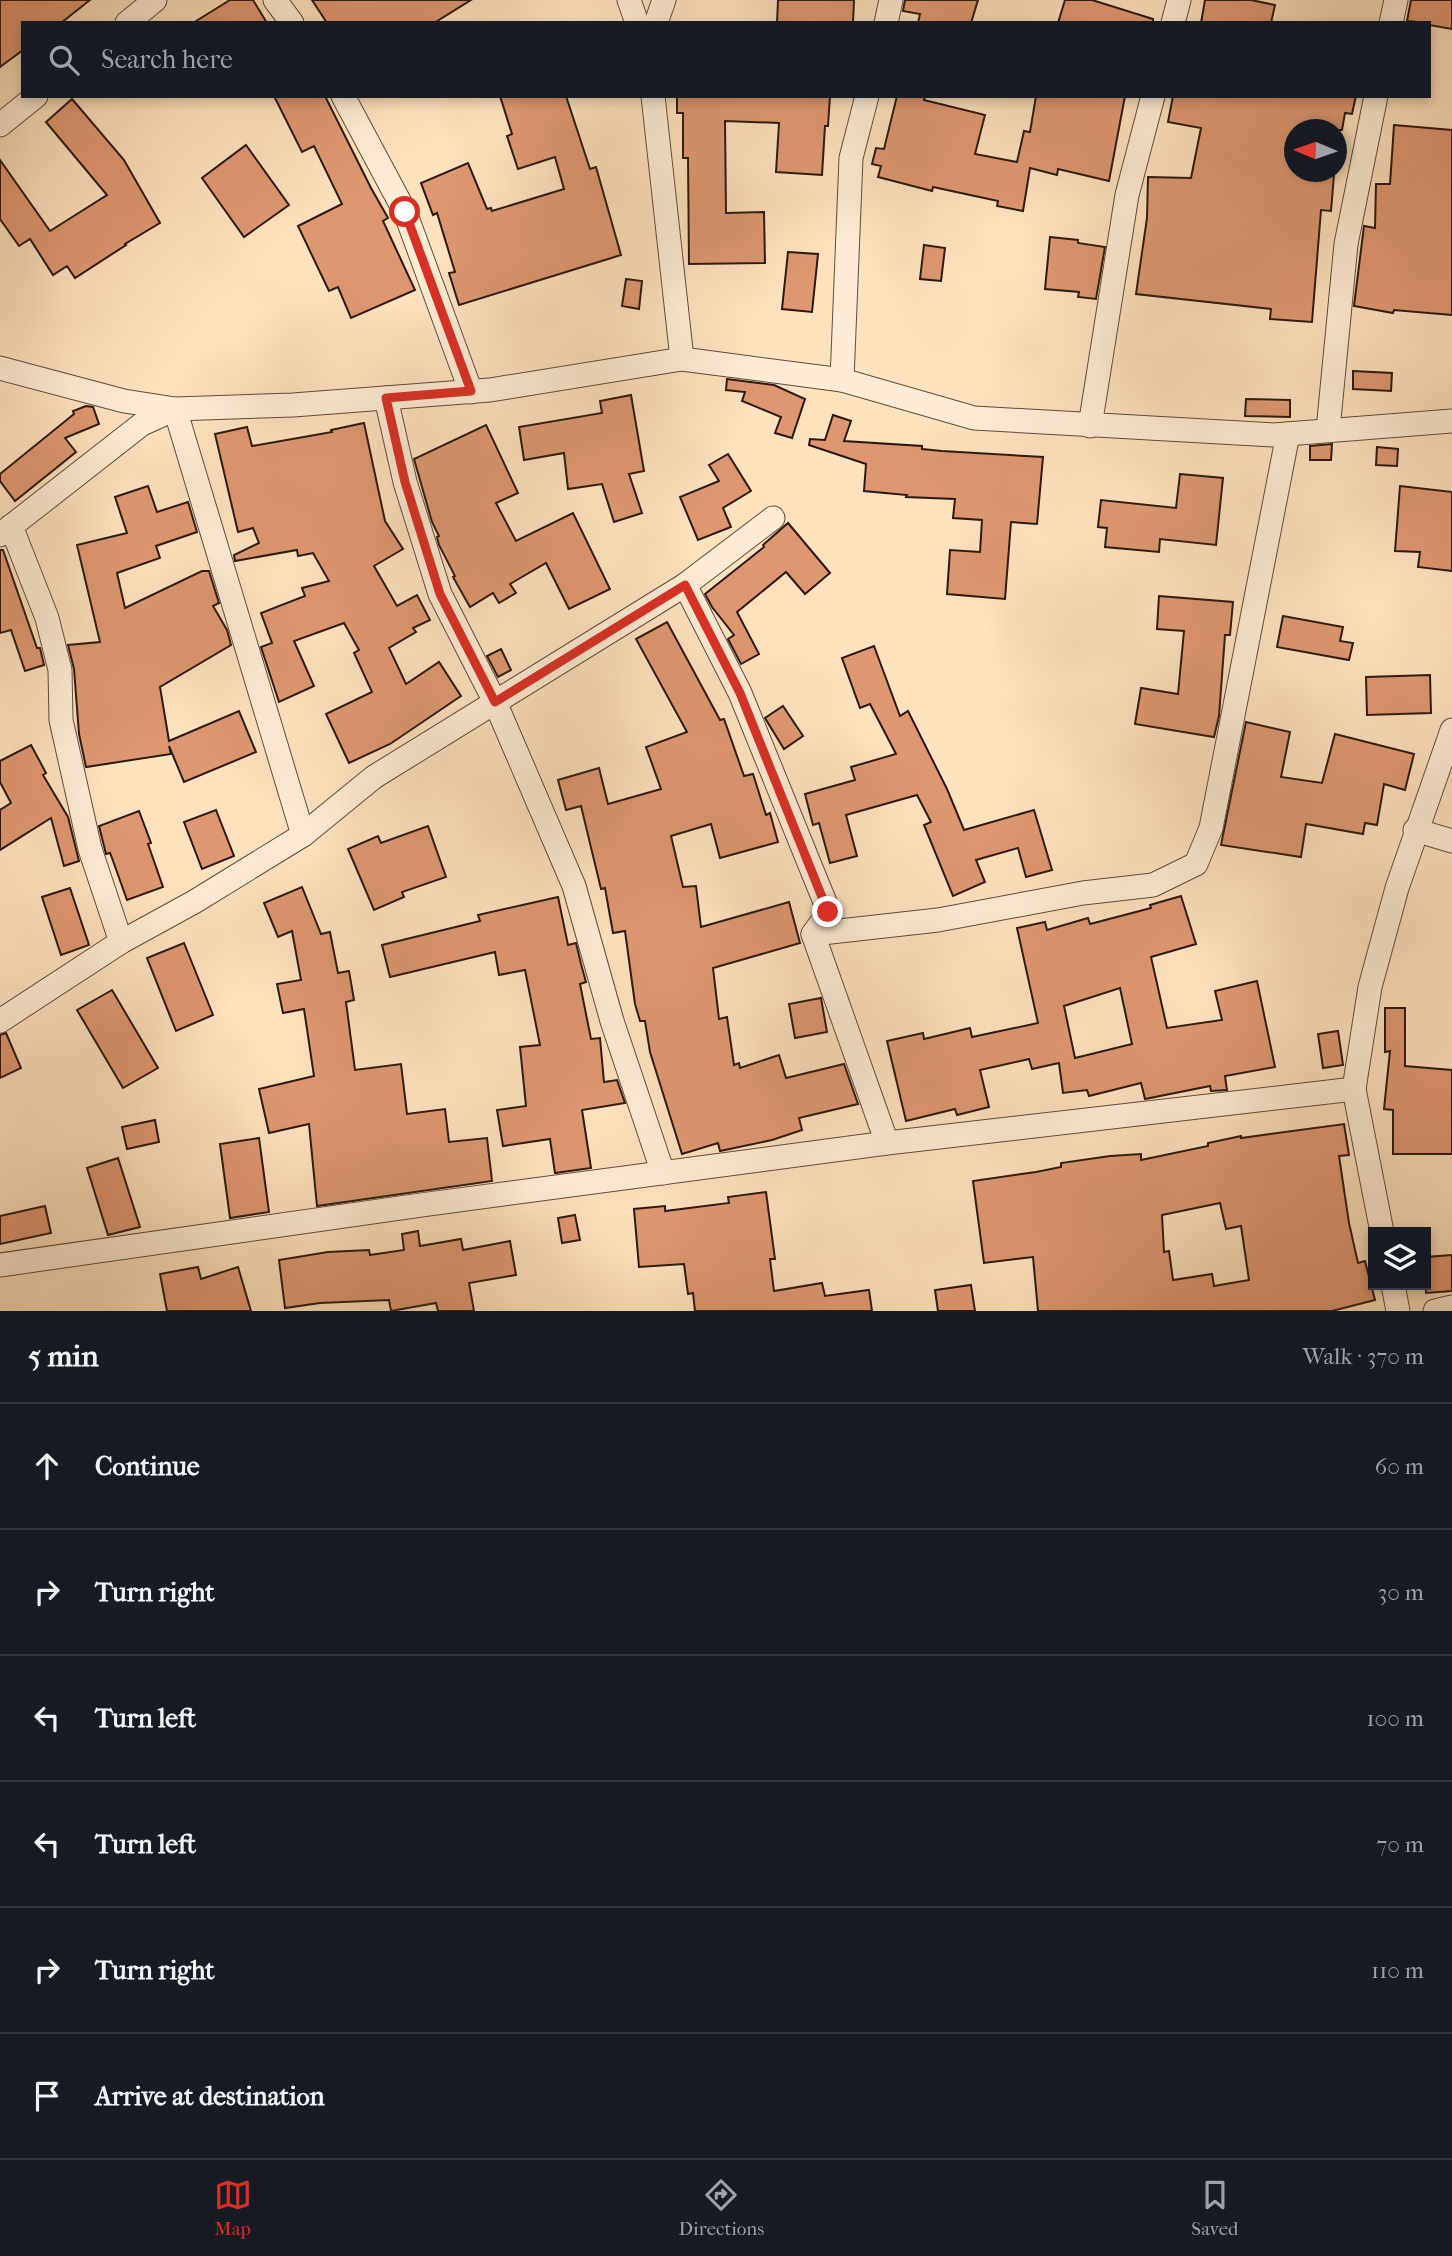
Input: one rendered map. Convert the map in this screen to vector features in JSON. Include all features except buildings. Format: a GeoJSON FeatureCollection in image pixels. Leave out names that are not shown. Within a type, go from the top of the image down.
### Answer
{"type":"FeatureCollection","features":[{"type":"Feature","properties":{"kind":"street"},"geometry":{"type":"LineString","coordinates":[[129,21],[155,0]]}},
{"type":"Feature","properties":{"kind":"street"},"geometry":{"type":"LineString","coordinates":[[275,0],[291,21]]}},
{"type":"Feature","properties":{"kind":"street"},"geometry":{"type":"LineString","coordinates":[[629,0],[636,21]]}},
{"type":"Feature","properties":{"kind":"street"},"geometry":{"type":"LineString","coordinates":[[657,21],[664,0]]}},
{"type":"Feature","properties":{"kind":"street"},"geometry":{"type":"LineString","coordinates":[[886,21],[891,0]]}},
{"type":"Feature","properties":{"kind":"street"},"geometry":{"type":"LineString","coordinates":[[1174,21],[1179,0]]}},
{"type":"Feature","properties":{"kind":"street"},"geometry":{"type":"LineString","coordinates":[[1391,21],[1396,0]]}},
{"type":"Feature","properties":{"kind":"street"},"geometry":{"type":"LineString","coordinates":[[0,125],[34,98]]}},
{"type":"Feature","properties":{"kind":"street"},"geometry":{"type":"LineString","coordinates":[[345,98],[405,212],[471,391]]}},
{"type":"Feature","properties":{"kind":"street"},"geometry":{"type":"LineString","coordinates":[[653,98],[682,359]]}},
{"type":"Feature","properties":{"kind":"street"},"geometry":{"type":"LineString","coordinates":[[842,380],[851,158],[866,98]]}},
{"type":"Feature","properties":{"kind":"street"},"geometry":{"type":"LineString","coordinates":[[1090,426],[1127,195],[1152,98]]}},
{"type":"Feature","properties":{"kind":"street"},"geometry":{"type":"LineString","coordinates":[[1328,430],[1346,244],[1376,98]]}},
{"type":"Feature","properties":{"kind":"street"},"geometry":{"type":"LineString","coordinates":[[0,369],[124,401],[175,409],[293,405],[471,391],[682,359],[842,380],[974,418],[1274,435],[1452,421]]}},
{"type":"Feature","properties":{"kind":"street"},"geometry":{"type":"LineString","coordinates":[[386,398],[405,482],[440,594],[495,702],[574,886],[612,1021],[663,1173]]}},
{"type":"Feature","properties":{"kind":"street"},"geometry":{"type":"LineString","coordinates":[[121,942],[90,849],[61,720],[60,670],[47,618],[5,531],[142,424],[175,409]]}},
{"type":"Feature","properties":{"kind":"street"},"geometry":{"type":"LineString","coordinates":[[175,409],[303,835]]}},
{"type":"Feature","properties":{"kind":"street"},"geometry":{"type":"LineString","coordinates":[[814,934],[937,920],[1083,893],[1153,885],[1196,864],[1211,828],[1288,434]]}},
{"type":"Feature","properties":{"kind":"street"},"geometry":{"type":"LineString","coordinates":[[0,1021],[121,942],[194,902],[303,835],[374,777],[685,585],[773,518]]}},
{"type":"Feature","properties":{"kind":"street"},"geometry":{"type":"LineString","coordinates":[[685,585],[740,693],[828,912],[814,934]]}},
{"type":"Feature","properties":{"kind":"street"},"geometry":{"type":"LineString","coordinates":[[1381,1227],[1354,1089],[1370,987],[1397,888],[1452,730]]}},
{"type":"Feature","properties":{"kind":"street"},"geometry":{"type":"LineString","coordinates":[[1415,830],[1452,841]]}},
{"type":"Feature","properties":{"kind":"street"},"geometry":{"type":"LineString","coordinates":[[814,934],[887,1143]]}},
{"type":"Feature","properties":{"kind":"street"},"geometry":{"type":"LineString","coordinates":[[0,1265],[887,1143],[1354,1089]]}},
{"type":"Feature","properties":{"kind":"street"},"geometry":{"type":"LineString","coordinates":[[1394,1290],[1398,1311]]}},
{"type":"Feature","properties":{"kind":"street"},"geometry":{"type":"LineString","coordinates":[[1435,1311],[1452,1307]]}},
{"type":"Feature","properties":{"kind":"route"},"geometry":{"type":"LineString","coordinates":[[405,212],[471,391],[386,398],[405,482],[440,594],[495,702],[685,585],[740,693],[828,912]]}}]}
